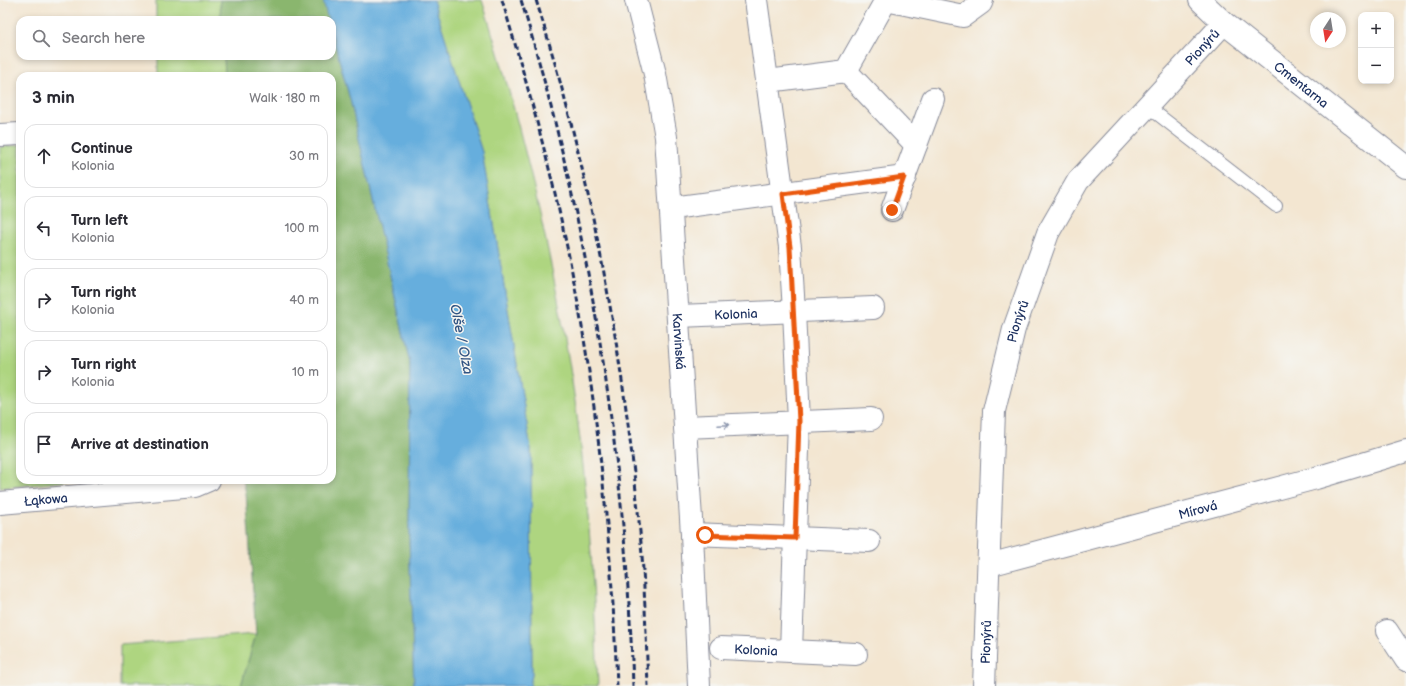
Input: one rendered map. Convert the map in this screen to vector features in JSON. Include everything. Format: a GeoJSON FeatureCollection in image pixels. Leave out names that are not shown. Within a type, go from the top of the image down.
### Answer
{"type":"FeatureCollection","features":[{"type":"Feature","properties":{"kind":"street","name":"Karvinská"},"geometry":{"type":"LineString","coordinates":[[636,0],[655,74],[666,137],[679,316],[692,534],[699,686]]}},
{"type":"Feature","properties":{"kind":"street","name":"Kolonia"},"geometry":{"type":"LineString","coordinates":[[756,0],[790,247],[794,311],[799,421],[792,651]]}},
{"type":"Feature","properties":{"kind":"street"},"geometry":{"type":"LineString","coordinates":[[846,71],[886,0],[963,16],[981,3],[982,0]]}},
{"type":"Feature","properties":{"kind":"street","name":"Cmentarna"},"geometry":{"type":"LineString","coordinates":[[1200,0],[1224,23],[1406,166]]}},
{"type":"Feature","properties":{"kind":"street","name":"Pionýrů"},"geometry":{"type":"LineString","coordinates":[[984,686],[994,411],[1014,329],[1048,233],[1078,181],[1224,23]]}},
{"type":"Feature","properties":{"kind":"street"},"geometry":{"type":"LineString","coordinates":[[768,81],[846,71]]}},
{"type":"Feature","properties":{"kind":"street"},"geometry":{"type":"LineString","coordinates":[[846,71],[916,145]]}},
{"type":"Feature","properties":{"kind":"street"},"geometry":{"type":"LineString","coordinates":[[892,210],[933,99]]}},
{"type":"Feature","properties":{"kind":"street"},"geometry":{"type":"LineString","coordinates":[[0,135],[16,134]]}},
{"type":"Feature","properties":{"kind":"street"},"geometry":{"type":"LineString","coordinates":[[672,208],[904,177]]}},
{"type":"Feature","properties":{"kind":"street","name":"Kolonia"},"geometry":{"type":"LineString","coordinates":[[679,316],[873,308]]}},
{"type":"Feature","properties":{"kind":"street"},"geometry":{"type":"LineString","coordinates":[[685,426],[871,419]]}},
{"type":"Feature","properties":{"kind":"street","name":"Mírová"},"geometry":{"type":"LineString","coordinates":[[989,565],[1308,480],[1406,450]]}},
{"type":"Feature","properties":{"kind":"street","name":"Łąkowa"},"geometry":{"type":"LineString","coordinates":[[0,503],[195,486],[200,484]]}},
{"type":"Feature","properties":{"kind":"street"},"geometry":{"type":"LineString","coordinates":[[692,534],[869,541]]}},
{"type":"Feature","properties":{"kind":"street"},"geometry":{"type":"LineString","coordinates":[[1387,631],[1406,660]]}},
{"type":"Feature","properties":{"kind":"street","name":"Kolonia"},"geometry":{"type":"LineString","coordinates":[[721,648],[856,654]]}},
{"type":"Feature","properties":{"kind":"lane"},"geometry":{"type":"LineString","coordinates":[[1147,106],[1276,206]]}},
{"type":"Feature","properties":{"kind":"green space"},"geometry":{"type":"Polygon","coordinates":[[[156,0],[220,0],[221,16],[156,16],[156,0]]]}},
{"type":"Feature","properties":{"kind":"green space"},"geometry":{"type":"Polygon","coordinates":[[[220,0],[323,0],[327,16],[221,16],[220,0]]]}},
{"type":"Feature","properties":{"kind":"green space"},"geometry":{"type":"Polygon","coordinates":[[[433,0],[482,0],[509,91],[533,183],[553,275],[576,407],[589,527],[598,686],[530,686],[532,674],[531,449],[482,152],[433,0]]]}},
{"type":"Feature","properties":{"kind":"green space"},"geometry":{"type":"Polygon","coordinates":[[[336,48],[350,99],[410,363],[409,536],[414,686],[241,686],[256,634],[246,493],[244,484],[336,484],[336,72],[225,72],[224,60],[336,60],[336,48]]]}},
{"type":"Feature","properties":{"kind":"green space"},"geometry":{"type":"Polygon","coordinates":[[[158,60],[224,60],[225,72],[158,72],[158,60]]]}},
{"type":"Feature","properties":{"kind":"green space"},"geometry":{"type":"Polygon","coordinates":[[[16,145],[16,484],[40,484],[0,488],[0,147],[16,145]]]}},
{"type":"Feature","properties":{"kind":"green space"},"geometry":{"type":"Polygon","coordinates":[[[256,634],[241,686],[120,686],[120,645],[256,634]]]}},
{"type":"Feature","properties":{"kind":"water","name":"Olše / Olza"},"geometry":{"type":"Polygon","coordinates":[[[323,0],[433,0],[482,152],[531,449],[532,674],[530,686],[414,686],[409,536],[410,363],[350,99],[336,48],[336,16],[327,16],[323,0]]]}},
{"type":"Feature","properties":{"kind":"railway"},"geometry":{"type":"LineString","coordinates":[[502,0],[523,70],[551,176],[567,246],[583,332],[591,382],[608,534],[617,686]]}},
{"type":"Feature","properties":{"kind":"railway"},"geometry":{"type":"LineString","coordinates":[[521,0],[545,84],[566,168],[600,339],[622,512],[629,599],[633,686]]}},
{"type":"Feature","properties":{"kind":"railway"},"geometry":{"type":"LineString","coordinates":[[536,0],[556,66],[589,200],[615,337],[626,406],[641,543],[648,686]]}},
{"type":"Feature","properties":{"kind":"route"},"geometry":{"type":"LineString","coordinates":[[705,535],[795,538],[799,421],[790,247],[783,194],[904,177],[892,210]]}}]}
